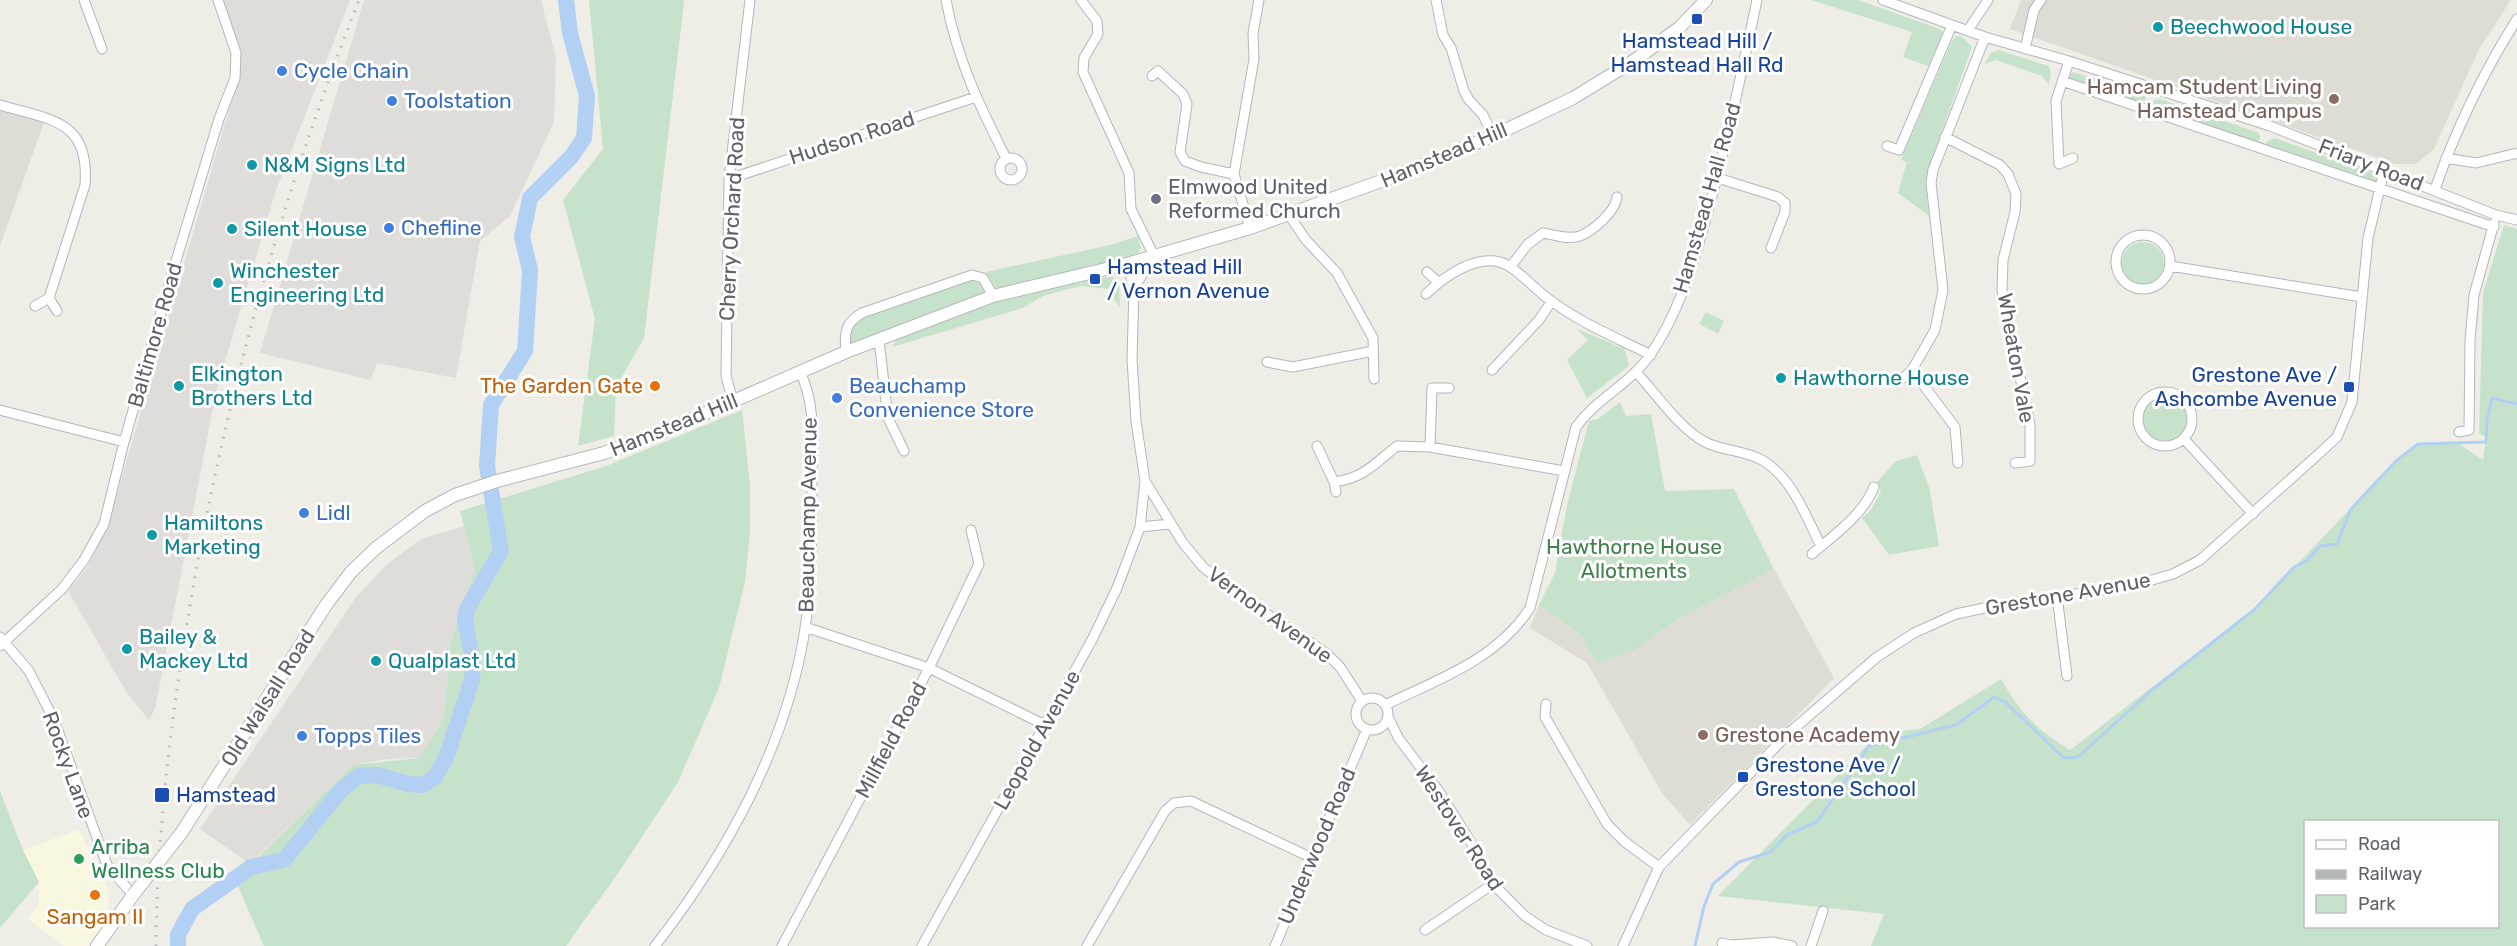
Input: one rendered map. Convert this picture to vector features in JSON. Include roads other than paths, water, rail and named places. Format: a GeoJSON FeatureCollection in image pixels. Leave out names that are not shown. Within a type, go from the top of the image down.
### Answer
{"type":"FeatureCollection","features":[{"type":"Feature","properties":{"kind":"main road","name":"Hamstead Hill"},"geometry":{"type":"LineString","coordinates":[[473,489],[603,453],[667,430],[846,352],[993,297],[1127,264],[1250,228],[1398,175],[1493,136],[1573,98],[1632,62],[1679,28],[1706,0]]}},
{"type":"Feature","properties":{"kind":"main road","name":"Old Walsall Road"},"geometry":{"type":"LineString","coordinates":[[98,946],[182,832],[326,605],[351,572],[376,548],[418,516],[448,499],[473,489]]}},
{"type":"Feature","properties":{"kind":"street"},"geometry":{"type":"LineString","coordinates":[[84,0],[102,49]]}},
{"type":"Feature","properties":{"kind":"street","name":"Baltimore Road"},"geometry":{"type":"LineString","coordinates":[[2,641],[55,596],[84,560],[104,524],[124,442],[169,284],[219,119],[235,78],[236,53],[218,0]]}},
{"type":"Feature","properties":{"kind":"street","name":"Cherry Orchard Road"},"geometry":{"type":"LineString","coordinates":[[733,402],[726,376],[729,179],[750,0]]}},
{"type":"Feature","properties":{"kind":"street"},"geometry":{"type":"LineString","coordinates":[[946,0],[954,39],[976,97],[1006,158]]}},
{"type":"Feature","properties":{"kind":"street"},"geometry":{"type":"LineString","coordinates":[[1081,0],[1097,21],[1098,34],[1084,58],[1083,72],[1129,173],[1131,208],[1154,256],[1134,288]]}},
{"type":"Feature","properties":{"kind":"street"},"geometry":{"type":"LineString","coordinates":[[1250,228],[1234,174],[1254,60],[1253,33],[1258,0]]}},
{"type":"Feature","properties":{"kind":"street"},"geometry":{"type":"LineString","coordinates":[[1436,0],[1443,35],[1451,48],[1464,90],[1469,100],[1483,115],[1493,136]]}},
{"type":"Feature","properties":{"kind":"street","name":"Hamstead Hall Road"},"geometry":{"type":"LineString","coordinates":[[1385,705],[1491,651],[1520,623],[1530,608],[1576,428],[1596,404],[1637,372],[1651,355],[1688,282],[1718,178],[1757,0]]}},
{"type":"Feature","properties":{"kind":"street","name":"Friary Road"},"geometry":{"type":"LineString","coordinates":[[1882,0],[1984,37],[2069,61],[2270,126],[2496,214],[2517,220]]}},
{"type":"Feature","properties":{"kind":"street"},"geometry":{"type":"LineString","coordinates":[[1968,30],[1988,0]]}},
{"type":"Feature","properties":{"kind":"street"},"geometry":{"type":"LineString","coordinates":[[2025,49],[2034,10],[2041,0]]}},
{"type":"Feature","properties":{"kind":"street"},"geometry":{"type":"LineString","coordinates":[[2435,189],[2459,124],[2494,55],[2517,19]]}},
{"type":"Feature","properties":{"kind":"street"},"geometry":{"type":"LineString","coordinates":[[1887,146],[1899,150],[1952,25]]}},
{"type":"Feature","properties":{"kind":"street"},"geometry":{"type":"LineString","coordinates":[[1896,381],[1912,370],[1935,330],[1943,290],[1931,183],[1937,159],[1984,37]]}},
{"type":"Feature","properties":{"kind":"street"},"geometry":{"type":"LineString","coordinates":[[2069,61],[2056,101],[2059,164],[2073,158]]}},
{"type":"Feature","properties":{"kind":"street"},"geometry":{"type":"LineString","coordinates":[[1152,76],[1158,71],[1183,94],[1187,104],[1179,152],[1185,161],[1234,174]]}},
{"type":"Feature","properties":{"kind":"street","name":"Friary Road"},"geometry":{"type":"LineString","coordinates":[[2062,81],[2494,227]]}},
{"type":"Feature","properties":{"kind":"street","name":"Hudson Road"},"geometry":{"type":"LineString","coordinates":[[729,179],[976,97]]}},
{"type":"Feature","properties":{"kind":"street"},"geometry":{"type":"LineString","coordinates":[[0,105],[56,121],[69,128],[83,151],[86,166],[85,185],[49,298],[34,306]]}},
{"type":"Feature","properties":{"kind":"street","name":"Wheaton Vale"},"geometry":{"type":"LineString","coordinates":[[1945,137],[2000,165],[2008,174],[2016,194],[2015,212],[2003,260],[2002,290],[2028,413],[2030,461],[2015,463]]}},
{"type":"Feature","properties":{"kind":"street"},"geometry":{"type":"LineString","coordinates":[[2446,158],[2476,164],[2517,153]]}},
{"type":"Feature","properties":{"kind":"street","name":"Grestone Avenue"},"geometry":{"type":"LineString","coordinates":[[1623,946],[1659,867],[1791,732],[1877,657],[1914,633],[1956,615],[1994,606],[2131,586],[2173,574],[2200,560],[2337,437],[2352,402],[2368,238],[2385,171]]}},
{"type":"Feature","properties":{"kind":"street"},"geometry":{"type":"LineString","coordinates":[[1718,178],[1778,197],[1785,203],[1785,212],[1772,248]]}},
{"type":"Feature","properties":{"kind":"street"},"geometry":{"type":"LineString","coordinates":[[1511,266],[1527,244],[1543,233],[1568,237],[1580,236],[1612,213],[1617,197]]}},
{"type":"Feature","properties":{"kind":"street"},"geometry":{"type":"LineString","coordinates":[[2459,432],[2469,430],[2470,341],[2474,296],[2496,214]]}},
{"type":"Feature","properties":{"kind":"street"},"geometry":{"type":"LineString","coordinates":[[1289,215],[1306,240],[1338,273],[1373,338],[1374,379]]}},
{"type":"Feature","properties":{"kind":"street"},"geometry":{"type":"LineString","coordinates":[[2142,235],[2155,238],[2165,246],[2170,266],[2160,284],[2141,290],[2122,281],[2115,262],[2123,243],[2142,235]]}},
{"type":"Feature","properties":{"kind":"street"},"geometry":{"type":"LineString","coordinates":[[1426,294],[1438,282],[1479,262],[1495,261],[1511,266],[1528,284],[1551,302],[1580,320],[1651,355]]}},
{"type":"Feature","properties":{"kind":"street","name":"Vernon Avenue"},"geometry":{"type":"LineString","coordinates":[[1127,264],[1134,288],[1132,360],[1136,421],[1145,482],[1170,524],[1203,567],[1247,601],[1326,653],[1340,667],[1362,701]]}},
{"type":"Feature","properties":{"kind":"street"},"geometry":{"type":"LineString","coordinates":[[2170,266],[2362,297]]}},
{"type":"Feature","properties":{"kind":"street"},"geometry":{"type":"LineString","coordinates":[[1427,272],[1438,282]]}},
{"type":"Feature","properties":{"kind":"street"},"geometry":{"type":"LineString","coordinates":[[846,352],[846,328],[851,319],[862,313],[972,275],[983,278],[993,297]]}},
{"type":"Feature","properties":{"kind":"street"},"geometry":{"type":"LineString","coordinates":[[49,298],[57,311]]}},
{"type":"Feature","properties":{"kind":"street"},"geometry":{"type":"LineString","coordinates":[[1506,369],[1495,366],[1539,320],[1551,302]]}},
{"type":"Feature","properties":{"kind":"street"},"geometry":{"type":"LineString","coordinates":[[879,340],[888,418],[904,451]]}},
{"type":"Feature","properties":{"kind":"street"},"geometry":{"type":"LineString","coordinates":[[1267,362],[1293,368],[1373,351]]}},
{"type":"Feature","properties":{"kind":"street"},"geometry":{"type":"LineString","coordinates":[[1912,370],[1956,427],[1958,463]]}},
{"type":"Feature","properties":{"kind":"street","name":"Beauchamp Avenue"},"geometry":{"type":"LineString","coordinates":[[655,946],[682,911],[745,808],[770,749],[789,695],[805,627],[812,533],[812,413],[808,388],[800,372]]}},
{"type":"Feature","properties":{"kind":"street"},"geometry":{"type":"LineString","coordinates":[[1637,372],[1673,414],[1705,442],[1762,460],[1775,470],[1800,504],[1821,546]]}},
{"type":"Feature","properties":{"kind":"street"},"geometry":{"type":"LineString","coordinates":[[1430,447],[1432,388],[1449,388]]}},
{"type":"Feature","properties":{"kind":"street"},"geometry":{"type":"LineString","coordinates":[[2165,391],[2184,398],[2193,416],[2190,430],[2184,439],[2176,444],[2162,446],[2144,436],[2138,424],[2138,417],[2146,399],[2165,391]]}},
{"type":"Feature","properties":{"kind":"street"},"geometry":{"type":"LineString","coordinates":[[0,410],[124,442]]}},
{"type":"Feature","properties":{"kind":"street"},"geometry":{"type":"LineString","coordinates":[[2184,439],[2253,514]]}},
{"type":"Feature","properties":{"kind":"street"},"geometry":{"type":"LineString","coordinates":[[1317,446],[1335,487],[1373,468],[1397,446],[1430,447],[1564,471]]}},
{"type":"Feature","properties":{"kind":"street","name":"Leopold Avenue"},"geometry":{"type":"LineString","coordinates":[[922,946],[1098,628],[1117,588],[1140,527],[1145,482]]}},
{"type":"Feature","properties":{"kind":"street"},"geometry":{"type":"LineString","coordinates":[[1812,554],[1859,511],[1874,487]]}},
{"type":"Feature","properties":{"kind":"street"},"geometry":{"type":"LineString","coordinates":[[1140,527],[1170,524]]}},
{"type":"Feature","properties":{"kind":"street","name":"Millfield Road"},"geometry":{"type":"LineString","coordinates":[[782,946],[929,668],[979,564],[971,530]]}},
{"type":"Feature","properties":{"kind":"street"},"geometry":{"type":"LineString","coordinates":[[2057,596],[2067,676]]}},
{"type":"Feature","properties":{"kind":"street"},"geometry":{"type":"LineString","coordinates":[[805,627],[929,668],[1046,725]]}},
{"type":"Feature","properties":{"kind":"street","name":"Rocky Lane"},"geometry":{"type":"LineString","coordinates":[[2,641],[29,671],[54,720],[107,865],[133,896]]}},
{"type":"Feature","properties":{"kind":"street"},"geometry":{"type":"LineString","coordinates":[[1371,729],[1384,725],[1388,717],[1385,705],[1375,698],[1362,701],[1356,713],[1358,723],[1371,729],[1399,739]]}},
{"type":"Feature","properties":{"kind":"street"},"geometry":{"type":"LineString","coordinates":[[1546,704],[1545,717],[1607,824],[1624,842],[1659,867]]}},
{"type":"Feature","properties":{"kind":"street","name":"Westover Road"},"geometry":{"type":"LineString","coordinates":[[1388,717],[1399,739],[1438,790],[1470,841],[1493,884],[1532,921],[1546,930],[1587,946]]}},
{"type":"Feature","properties":{"kind":"street","name":"Underwood Road"},"geometry":{"type":"LineString","coordinates":[[1358,723],[1360,747]]}},
{"type":"Feature","properties":{"kind":"street","name":"Underwood Road"},"geometry":{"type":"LineString","coordinates":[[1275,946],[1360,747],[1371,729]]}},
{"type":"Feature","properties":{"kind":"street"},"geometry":{"type":"LineString","coordinates":[[1087,946],[1165,811],[1174,803],[1191,801],[1312,858]]}},
{"type":"Feature","properties":{"kind":"street"},"geometry":{"type":"LineString","coordinates":[[1425,930],[1493,884]]}},
{"type":"Feature","properties":{"kind":"street"},"geometry":{"type":"LineString","coordinates":[[1811,946],[1823,911]]}},
{"type":"Feature","properties":{"kind":"street"},"geometry":{"type":"LineString","coordinates":[[1722,941],[1731,945],[1773,942],[1792,946]]}},
{"type":"Feature","properties":{"kind":"waterway"},"geometry":{"type":"LineString","coordinates":[[178,946],[178,935],[192,909],[251,867],[284,860],[341,790],[359,776],[377,775],[408,784],[423,785],[435,777],[446,758],[472,680],[473,664],[465,619],[467,609],[501,551],[487,466],[491,405],[525,351],[530,270],[522,237],[530,198],[571,157],[584,138],[587,96],[570,33],[566,0]]}},
{"type":"Feature","properties":{"kind":"waterway"},"geometry":{"type":"LineString","coordinates":[[1695,946],[1704,906],[1713,884],[1739,862],[1771,852],[1787,835],[1817,822],[1869,746],[1956,725],[1994,697],[2005,702],[2064,758],[2078,757],[2152,690],[2255,609],[2294,567],[2307,561],[2320,546],[2337,544],[2351,509],[2396,461],[2418,444],[2486,442],[2487,420],[2492,398],[2517,404]]}},
{"type":"Feature","properties":{"kind":"railway"},"geometry":{"type":"LineString","coordinates":[[156,946],[162,818],[171,733],[190,606],[220,451],[259,298],[281,223],[305,148],[359,0]]}},
{"type":"Feature","properties":{"kind":"place","name":"Hamstead Hill / Hamstead Hall Rd"},"geometry":{"type":"Point","coordinates":[1697,19]}},
{"type":"Feature","properties":{"kind":"place","name":"Beechwood House"},"geometry":{"type":"Point","coordinates":[2158,27]}},
{"type":"Feature","properties":{"kind":"place","name":"Cycle Chain"},"geometry":{"type":"Point","coordinates":[282,71]}},
{"type":"Feature","properties":{"kind":"place","name":"Hamcam Student Living Hamstead Campus"},"geometry":{"type":"Point","coordinates":[2334,99]}},
{"type":"Feature","properties":{"kind":"place","name":"Toolstation"},"geometry":{"type":"Point","coordinates":[392,101]}},
{"type":"Feature","properties":{"kind":"place","name":"N&M Signs Ltd"},"geometry":{"type":"Point","coordinates":[252,165]}},
{"type":"Feature","properties":{"kind":"place","name":"Elmwood United Reformed Church"},"geometry":{"type":"Point","coordinates":[1156,199]}},
{"type":"Feature","properties":{"kind":"place","name":"Chefline"},"geometry":{"type":"Point","coordinates":[389,228]}},
{"type":"Feature","properties":{"kind":"place","name":"Silent House"},"geometry":{"type":"Point","coordinates":[232,229]}},
{"type":"Feature","properties":{"kind":"place","name":"Hamstead Hill / Vernon Avenue"},"geometry":{"type":"Point","coordinates":[1095,279]}},
{"type":"Feature","properties":{"kind":"place","name":"Winchester Engineering Ltd"},"geometry":{"type":"Point","coordinates":[218,283]}},
{"type":"Feature","properties":{"kind":"place","name":"Hawthorne House"},"geometry":{"type":"Point","coordinates":[1781,378]}},
{"type":"Feature","properties":{"kind":"place","name":"Elkington Brothers Ltd"},"geometry":{"type":"Point","coordinates":[179,386]}},
{"type":"Feature","properties":{"kind":"place","name":"The Garden Gate"},"geometry":{"type":"Point","coordinates":[655,386]}},
{"type":"Feature","properties":{"kind":"place","name":"Grestone Ave / Ashcombe Avenue"},"geometry":{"type":"Point","coordinates":[2349,387]}},
{"type":"Feature","properties":{"kind":"place","name":"Beauchamp Convenience Store"},"geometry":{"type":"Point","coordinates":[837,398]}},
{"type":"Feature","properties":{"kind":"place","name":"Lidl"},"geometry":{"type":"Point","coordinates":[304,513]}},
{"type":"Feature","properties":{"kind":"place","name":"Hamiltons Marketing"},"geometry":{"type":"Point","coordinates":[152,535]}},
{"type":"Feature","properties":{"kind":"place","name":"Bailey & Mackey Ltd"},"geometry":{"type":"Point","coordinates":[127,649]}},
{"type":"Feature","properties":{"kind":"place","name":"Qualplast Ltd"},"geometry":{"type":"Point","coordinates":[376,661]}},
{"type":"Feature","properties":{"kind":"place","name":"Grestone Academy"},"geometry":{"type":"Point","coordinates":[1703,735]}},
{"type":"Feature","properties":{"kind":"place","name":"Topps Tiles"},"geometry":{"type":"Point","coordinates":[302,736]}},
{"type":"Feature","properties":{"kind":"place","name":"Grestone Ave / Grestone School"},"geometry":{"type":"Point","coordinates":[1743,777]}},
{"type":"Feature","properties":{"kind":"place","name":"Hamstead"},"geometry":{"type":"Point","coordinates":[162,795]}},
{"type":"Feature","properties":{"kind":"place","name":"Arriba Wellness Club"},"geometry":{"type":"Point","coordinates":[79,859]}},
{"type":"Feature","properties":{"kind":"place","name":"Sangam II"},"geometry":{"type":"Point","coordinates":[95,895]}},
{"type":"Feature","properties":{"kind":"park label","name":"Hawthorne House Allotments"},"geometry":{"type":"Point","coordinates":[1634,559]}}]}
